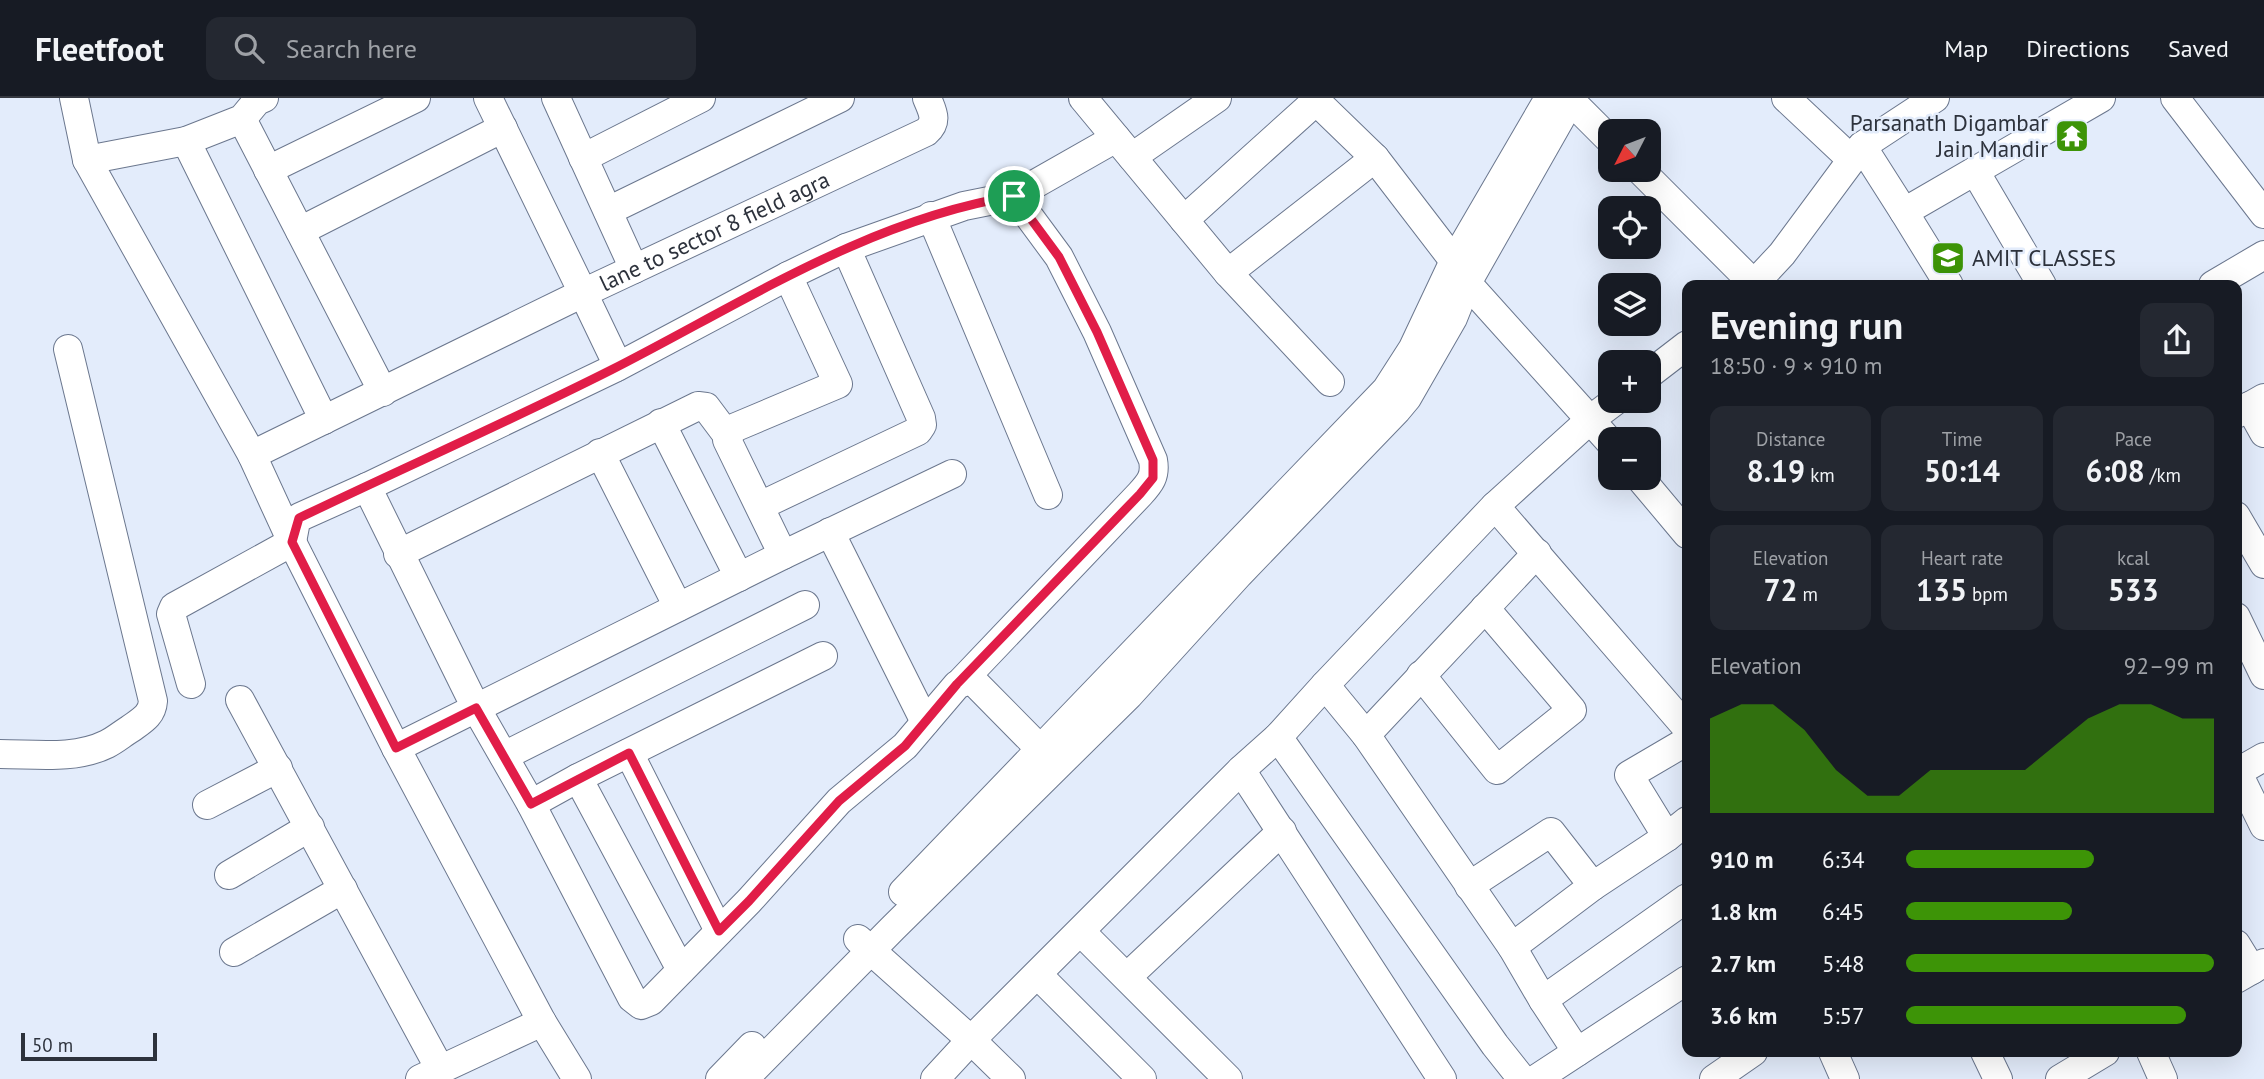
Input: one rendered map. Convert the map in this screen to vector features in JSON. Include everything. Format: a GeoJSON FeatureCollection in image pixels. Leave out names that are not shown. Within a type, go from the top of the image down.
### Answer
{"type":"FeatureCollection","features":[{"type":"Feature","properties":{"kind":"street"},"geometry":{"type":"LineString","coordinates":[[74,98],[87,160],[252,455],[292,542],[396,748],[542,1022],[577,1079]]}},
{"type":"Feature","properties":{"kind":"street"},"geometry":{"type":"LineString","coordinates":[[87,160],[186,141],[242,119],[264,98]]}},
{"type":"Feature","properties":{"kind":"street"},"geometry":{"type":"LineString","coordinates":[[268,170],[415,98]]}},
{"type":"Feature","properties":{"kind":"street"},"geometry":{"type":"LineString","coordinates":[[252,455],[583,293],[488,98]]}},
{"type":"Feature","properties":{"kind":"street"},"geometry":{"type":"LineString","coordinates":[[556,98],[634,269]]}},
{"type":"Feature","properties":{"kind":"street"},"geometry":{"type":"LineString","coordinates":[[608,212],[841,98]]}},
{"type":"Feature","properties":{"kind":"street","name":"lane to sector 8 field agra"},"geometry":{"type":"LineString","coordinates":[[617,367],[583,293],[926,132],[934,122],[927,98]]}},
{"type":"Feature","properties":{"kind":"street"},"geometry":{"type":"LineString","coordinates":[[1083,98],[1228,273],[1330,382]]}},
{"type":"Feature","properties":{"kind":"street"},"geometry":{"type":"LineString","coordinates":[[191,684],[172,609],[292,542],[299,518],[617,367],[846,248],[931,216],[974,203],[1014,196],[1124,147],[1217,98]]}},
{"type":"Feature","properties":{"kind":"street"},"geometry":{"type":"LineString","coordinates":[[1786,98],[1857,153],[1904,212],[1947,280]]}},
{"type":"Feature","properties":{"kind":"street"},"geometry":{"type":"LineString","coordinates":[[1758,280],[1782,254],[1857,153],[1935,98]]}},
{"type":"Feature","properties":{"kind":"street"},"geometry":{"type":"LineString","coordinates":[[1904,212],[2101,98]]}},
{"type":"Feature","properties":{"kind":"street"},"geometry":{"type":"LineString","coordinates":[[2175,98],[2264,214]]}},
{"type":"Feature","properties":{"kind":"street"},"geometry":{"type":"LineString","coordinates":[[583,158],[696,99]]}},
{"type":"Feature","properties":{"kind":"street"},"geometry":{"type":"LineString","coordinates":[[720,1079],[865,944],[1049,758],[1372,407],[1413,348],[1564,99],[1598,129]]}},
{"type":"Feature","properties":{"kind":"street"},"geometry":{"type":"LineString","coordinates":[[1184,220],[1315,100],[1375,158],[1460,272],[1598,427]]}},
{"type":"Feature","properties":{"kind":"street"},"geometry":{"type":"LineString","coordinates":[[242,119],[383,392]]}},
{"type":"Feature","properties":{"kind":"street"},"geometry":{"type":"LineString","coordinates":[[300,231],[503,128]]}},
{"type":"Feature","properties":{"kind":"street"},"geometry":{"type":"LineString","coordinates":[[186,141],[324,420]]}},
{"type":"Feature","properties":{"kind":"street"},"geometry":{"type":"LineString","coordinates":[[1228,273],[1375,158]]}},
{"type":"Feature","properties":{"kind":"street"},"geometry":{"type":"LineString","coordinates":[[1975,171],[2039,280]]}},
{"type":"Feature","properties":{"kind":"street"},"geometry":{"type":"LineString","coordinates":[[1652,182],[1748,280]]}},
{"type":"Feature","properties":{"kind":"street"},"geometry":{"type":"LineString","coordinates":[[367,487],[476,708],[505,756],[636,1003],[641,1005],[651,1001],[749,901],[839,801],[899,752],[960,683],[1153,478],[1154,469],[1097,332],[1059,257],[1014,196]]}},
{"type":"Feature","properties":{"kind":"street"},"geometry":{"type":"LineString","coordinates":[[931,216],[1048,495]]}},
{"type":"Feature","properties":{"kind":"street"},"geometry":{"type":"LineString","coordinates":[[760,506],[918,431],[922,425],[846,248]]}},
{"type":"Feature","properties":{"kind":"street"},"geometry":{"type":"LineString","coordinates":[[2222,280],[2264,255]]}},
{"type":"Feature","properties":{"kind":"street"},"geometry":{"type":"LineString","coordinates":[[727,435],[736,427],[838,384],[788,276]]}},
{"type":"Feature","properties":{"kind":"street"},"geometry":{"type":"LineString","coordinates":[[0,754],[73,754],[88,751],[108,744],[146,717],[152,708],[68,349]]}},
{"type":"Feature","properties":{"kind":"street"},"geometry":{"type":"LineString","coordinates":[[1661,364],[1682,349]]}},
{"type":"Feature","properties":{"kind":"street"},"geometry":{"type":"LineString","coordinates":[[398,554],[702,405],[709,410],[727,435],[729,445],[783,555]]}},
{"type":"Feature","properties":{"kind":"street"},"geometry":{"type":"LineString","coordinates":[[2250,406],[2264,433]]}},
{"type":"Feature","properties":{"kind":"street"},"geometry":{"type":"LineString","coordinates":[[935,1079],[971,1040],[1278,737],[1495,506],[1599,413]]}},
{"type":"Feature","properties":{"kind":"street"},"geometry":{"type":"LineString","coordinates":[[661,423],[739,577]]}},
{"type":"Feature","properties":{"kind":"street"},"geometry":{"type":"LineString","coordinates":[[600,453],[678,607]]}},
{"type":"Feature","properties":{"kind":"street"},"geometry":{"type":"LineString","coordinates":[[396,748],[952,474]]}},
{"type":"Feature","properties":{"kind":"street"},"geometry":{"type":"LineString","coordinates":[[1650,490],[1682,528]]}},
{"type":"Feature","properties":{"kind":"street"},"geometry":{"type":"LineString","coordinates":[[1495,506],[1682,721]]}},
{"type":"Feature","properties":{"kind":"street"},"geometry":{"type":"LineString","coordinates":[[2242,526],[2264,564]]}},
{"type":"Feature","properties":{"kind":"street"},"geometry":{"type":"LineString","coordinates":[[830,532],[925,722]]}},
{"type":"Feature","properties":{"kind":"street"},"geometry":{"type":"LineString","coordinates":[[1366,735],[1537,553]]}},
{"type":"Feature","properties":{"kind":"street"},"geometry":{"type":"LineString","coordinates":[[505,756],[805,605]]}},
{"type":"Feature","properties":{"kind":"street"},"geometry":{"type":"LineString","coordinates":[[1421,675],[1497,770],[1572,710],[1485,608]]}},
{"type":"Feature","properties":{"kind":"street"},"geometry":{"type":"LineString","coordinates":[[2248,621],[2264,675]]}},
{"type":"Feature","properties":{"kind":"street"},"geometry":{"type":"LineString","coordinates":[[531,804],[823,656]]}},
{"type":"Feature","properties":{"kind":"street"},"geometry":{"type":"LineString","coordinates":[[960,683],[968,680],[976,684],[1049,758]]}},
{"type":"Feature","properties":{"kind":"street"},"geometry":{"type":"LineString","coordinates":[[1325,685],[1366,735],[1512,947],[1577,1052]]}},
{"type":"Feature","properties":{"kind":"street"},"geometry":{"type":"LineString","coordinates":[[240,700],[343,889],[430,1075],[542,1022]]}},
{"type":"Feature","properties":{"kind":"street"},"geometry":{"type":"LineString","coordinates":[[1278,737],[1495,1045],[1522,1079]]}},
{"type":"Feature","properties":{"kind":"street"},"geometry":{"type":"LineString","coordinates":[[1512,947],[1593,886],[1677,829],[1629,775],[1682,744]]}},
{"type":"Feature","properties":{"kind":"street"},"geometry":{"type":"LineString","coordinates":[[629,753],[719,931]]}},
{"type":"Feature","properties":{"kind":"street"},"geometry":{"type":"LineString","coordinates":[[2242,769],[2264,757]]}},
{"type":"Feature","properties":{"kind":"street"},"geometry":{"type":"LineString","coordinates":[[207,805],[278,768]]}},
{"type":"Feature","properties":{"kind":"street"},"geometry":{"type":"LineString","coordinates":[[1241,771],[1282,831],[1437,1077]]}},
{"type":"Feature","properties":{"kind":"street"},"geometry":{"type":"LineString","coordinates":[[578,778],[681,970]]}},
{"type":"Feature","properties":{"kind":"street"},"geometry":{"type":"LineString","coordinates":[[2242,782],[2264,827]]}},
{"type":"Feature","properties":{"kind":"street"},"geometry":{"type":"LineString","coordinates":[[229,875],[310,827]]}},
{"type":"Feature","properties":{"kind":"street"},"geometry":{"type":"LineString","coordinates":[[1126,977],[1282,831]]}},
{"type":"Feature","properties":{"kind":"street"},"geometry":{"type":"LineString","coordinates":[[1469,886],[1551,832],[1593,886]]}},
{"type":"Feature","properties":{"kind":"street"},"geometry":{"type":"LineString","coordinates":[[234,951],[343,889]]}},
{"type":"Feature","properties":{"kind":"street"},"geometry":{"type":"LineString","coordinates":[[1543,1000],[1682,902]]}},
{"type":"Feature","properties":{"kind":"street"},"geometry":{"type":"LineString","coordinates":[[1081,932],[1228,1079]]}},
{"type":"Feature","properties":{"kind":"street"},"geometry":{"type":"LineString","coordinates":[[865,944],[1011,1079]]}},
{"type":"Feature","properties":{"kind":"street"},"geometry":{"type":"LineString","coordinates":[[744,1079],[865,944]]}},
{"type":"Feature","properties":{"kind":"street"},"geometry":{"type":"LineString","coordinates":[[2242,955],[2251,971]]}},
{"type":"Feature","properties":{"kind":"street"},"geometry":{"type":"LineString","coordinates":[[1038,975],[1142,1079]]}},
{"type":"Feature","properties":{"kind":"street"},"geometry":{"type":"LineString","coordinates":[[1536,1079],[1682,983]]}},
{"type":"Feature","properties":{"kind":"street"},"geometry":{"type":"LineString","coordinates":[[1714,1079],[1746,1057]]}},
{"type":"Feature","properties":{"kind":"street"},"geometry":{"type":"LineString","coordinates":[[1835,1057],[1845,1079]]}},
{"type":"Feature","properties":{"kind":"street"},"geometry":{"type":"LineString","coordinates":[[1987,1057],[1998,1079]]}},
{"type":"Feature","properties":{"kind":"street"},"geometry":{"type":"LineString","coordinates":[[2060,1079],[2097,1057]]}},
{"type":"Feature","properties":{"kind":"street"},"geometry":{"type":"LineString","coordinates":[[2153,1057],[2163,1079]]}},
{"type":"Feature","properties":{"kind":"place","name":"Parsanath Digambar Jain Mandir"},"geometry":{"type":"Point","coordinates":[2072,136]}},
{"type":"Feature","properties":{"kind":"place","name":"AMIT CLASSES"},"geometry":{"type":"Point","coordinates":[1948,258]}},
{"type":"Feature","properties":{"kind":"route"},"geometry":{"type":"LineString","coordinates":[[1014,196],[1059,257],[1097,332],[1153,460],[1153,478],[957,684],[914,737],[839,801],[719,931],[629,753],[531,804],[476,708],[396,748],[292,542],[299,518],[614,369],[846,248],[931,216],[984,201],[1014,196]]}}]}
